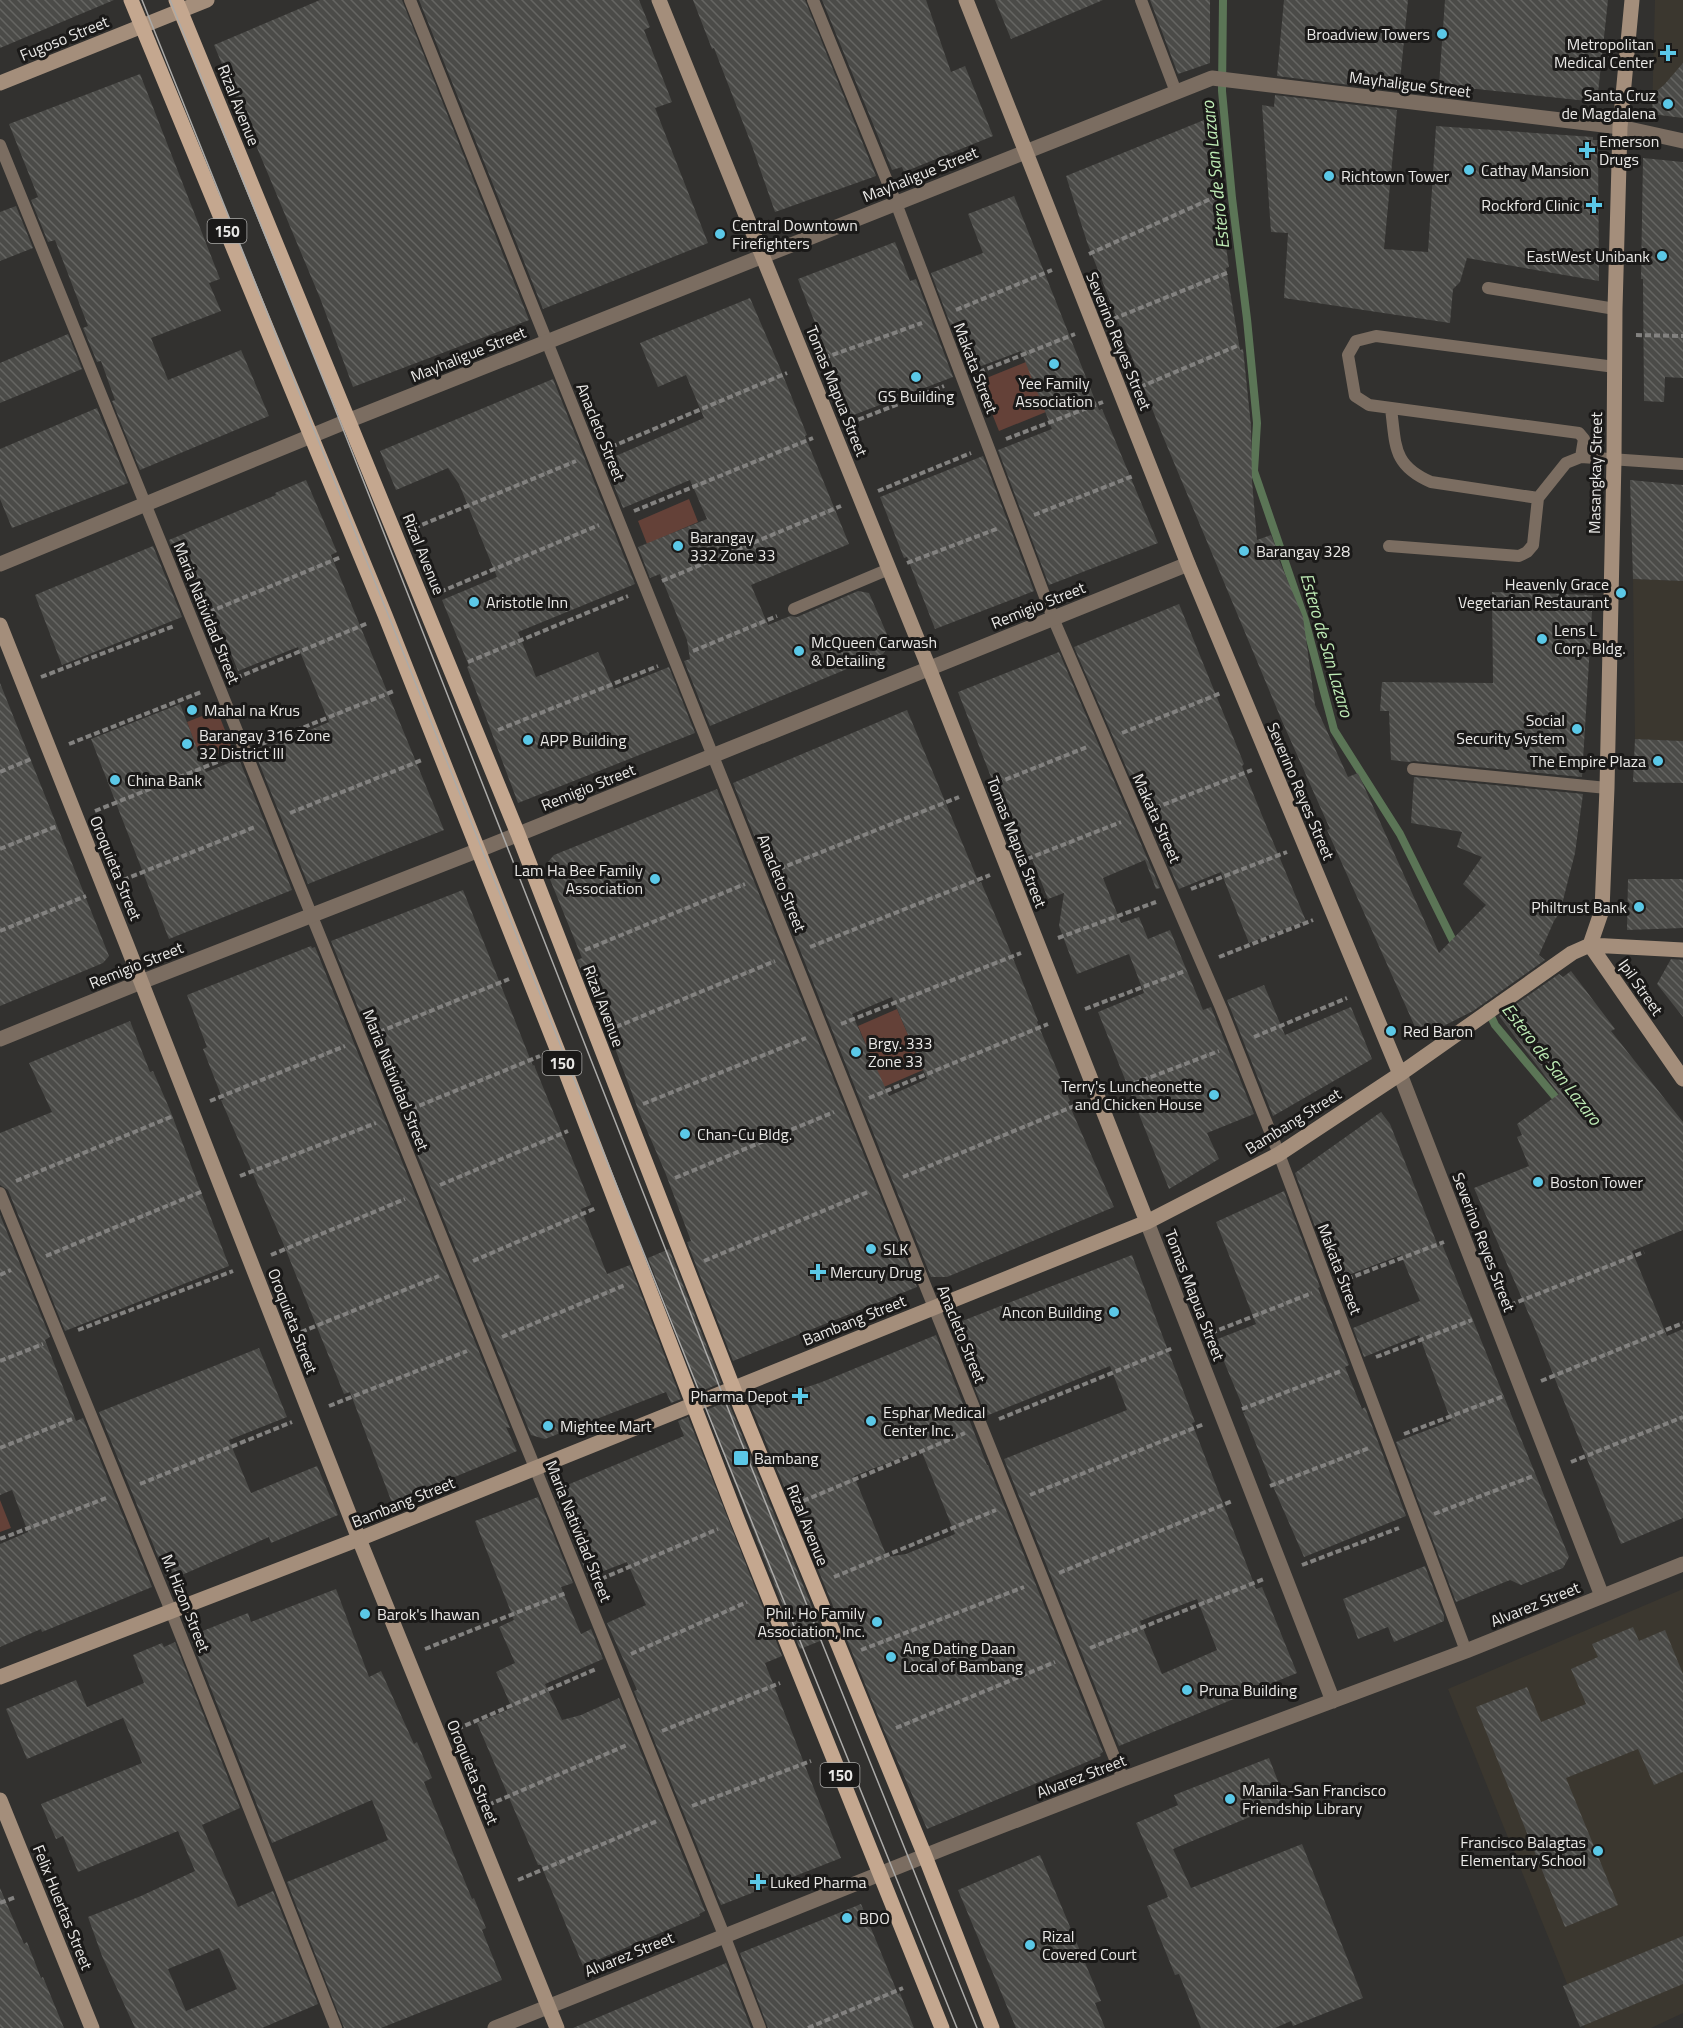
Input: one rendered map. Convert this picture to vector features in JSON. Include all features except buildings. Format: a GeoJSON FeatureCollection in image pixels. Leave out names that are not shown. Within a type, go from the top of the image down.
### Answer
{"type":"FeatureCollection","features":[{"type":"Feature","properties":{"kind":"main road","name":"150"},"geometry":{"type":"LineString","coordinates":[[131,0],[385,615],[479,850],[738,1521],[942,2028]]}},
{"type":"Feature","properties":{"kind":"main road","name":"Rizal Avenue"},"geometry":{"type":"LineString","coordinates":[[179,5],[518,834],[733,1388],[925,1856],[992,2028]]}},
{"type":"Feature","properties":{"kind":"street","name":"Fugoso Street"},"geometry":{"type":"LineString","coordinates":[[0,83],[142,26],[179,5],[207,0]]}},
{"type":"Feature","properties":{"kind":"street","name":"Tomas Mapua Street"},"geometry":{"type":"LineString","coordinates":[[659,0],[1008,867],[1333,1701]]}},
{"type":"Feature","properties":{"kind":"street","name":"Severino Reyes Street"},"geometry":{"type":"LineString","coordinates":[[966,0],[1188,564],[1400,1074],[1602,1596]]}},
{"type":"Feature","properties":{"kind":"street","name":"Masangkay Street"},"geometry":{"type":"LineString","coordinates":[[1590,945],[1602,910],[1607,788],[1620,127],[1632,0]]}},
{"type":"Feature","properties":{"kind":"street","name":"Mayhaligue Street"},"geometry":{"type":"LineString","coordinates":[[0,564],[350,420],[1212,78],[1620,127],[1683,141]]}},
{"type":"Feature","properties":{"kind":"street","name":"Remigio Street"},"geometry":{"type":"LineString","coordinates":[[0,1039],[479,850],[1188,564]]}},
{"type":"Feature","properties":{"kind":"street","name":"Oroquieta Street"},"geometry":{"type":"LineString","coordinates":[[0,625],[358,1539],[557,2028]]}},
{"type":"Feature","properties":{"kind":"street"},"geometry":{"type":"LineString","coordinates":[[1590,945],[1683,950]]}},
{"type":"Feature","properties":{"kind":"street","name":"Bambang Street"},"geometry":{"type":"LineString","coordinates":[[0,1677],[358,1539],[1147,1222],[1279,1155],[1400,1074],[1572,953],[1590,945]]}},
{"type":"Feature","properties":{"kind":"street","name":"Ipil Street"},"geometry":{"type":"LineString","coordinates":[[1590,945],[1683,1079]]}},
{"type":"Feature","properties":{"kind":"street","name":"Alvarez Street"},"geometry":{"type":"LineString","coordinates":[[495,2028],[925,1856],[1123,1779],[1466,1651],[1683,1564]]}},
{"type":"Feature","properties":{"kind":"street","name":"Felix Huertas Street"},"geometry":{"type":"LineString","coordinates":[[0,1800],[92,2028]]}},
{"type":"Feature","properties":{"kind":"lane","name":"Anacleto Street"},"geometry":{"type":"LineString","coordinates":[[410,0],[1123,1779]]}},
{"type":"Feature","properties":{"kind":"lane","name":"Makata Street"},"geometry":{"type":"LineString","coordinates":[[813,0],[896,203],[1053,618],[1202,964],[1279,1155],[1466,1651]]}},
{"type":"Feature","properties":{"kind":"lane"},"geometry":{"type":"LineString","coordinates":[[1141,0],[1176,92]]}},
{"type":"Feature","properties":{"kind":"lane","name":"Maria Natividad Street"},"geometry":{"type":"LineString","coordinates":[[0,146],[536,1468],[760,2028]]}},
{"type":"Feature","properties":{"kind":"lane"},"geometry":{"type":"LineString","coordinates":[[1488,288],[1615,309]]}},
{"type":"Feature","properties":{"kind":"lane"},"geometry":{"type":"LineString","coordinates":[[1581,457],[1584,439],[1580,433],[1369,405],[1355,396],[1348,355],[1356,341],[1376,336],[1615,367]]}},
{"type":"Feature","properties":{"kind":"lane"},"geometry":{"type":"LineString","coordinates":[[1391,408],[1396,451],[1403,463],[1419,477],[1431,482],[1538,498]]}},
{"type":"Feature","properties":{"kind":"lane"},"geometry":{"type":"LineString","coordinates":[[1389,546],[1520,556],[1533,545],[1538,498],[1566,463],[1581,457],[1683,464]]}},
{"type":"Feature","properties":{"kind":"lane"},"geometry":{"type":"LineString","coordinates":[[794,609],[889,569]]}},
{"type":"Feature","properties":{"kind":"lane"},"geometry":{"type":"LineString","coordinates":[[1413,769],[1607,788]]}},
{"type":"Feature","properties":{"kind":"lane","name":"M. Hizon Street"},"geometry":{"type":"LineString","coordinates":[[0,1193],[171,1611],[336,2028]]}},
{"type":"Feature","properties":{"kind":"path"},"geometry":{"type":"LineString","coordinates":[[1615,335],[1683,336]]}},
{"type":"Feature","properties":{"kind":"path"},"geometry":{"type":"LineString","coordinates":[[479,738],[794,609]]}},
{"type":"Feature","properties":{"kind":"path"},"geometry":{"type":"LineString","coordinates":[[0,772],[385,615]]}},
{"type":"Feature","properties":{"kind":"path"},"geometry":{"type":"LineString","coordinates":[[0,849],[411,684]]}},
{"type":"Feature","properties":{"kind":"path"},"geometry":{"type":"LineString","coordinates":[[566,958],[761,877],[1238,686]]}},
{"type":"Feature","properties":{"kind":"path"},"geometry":{"type":"LineString","coordinates":[[0,931],[440,753]]}},
{"type":"Feature","properties":{"kind":"path"},"geometry":{"type":"LineString","coordinates":[[596,1035],[1270,762]]}},
{"type":"Feature","properties":{"kind":"path"},"geometry":{"type":"LineString","coordinates":[[626,1111],[1038,946],[1305,845]]}},
{"type":"Feature","properties":{"kind":"path"},"geometry":{"type":"LineString","coordinates":[[655,1186],[1066,1017],[1332,912]]}},
{"type":"Feature","properties":{"kind":"path"},"geometry":{"type":"LineString","coordinates":[[11,1184],[526,972]]}},
{"type":"Feature","properties":{"kind":"path"},"geometry":{"type":"LineString","coordinates":[[0,1275],[557,1049]]}},
{"type":"Feature","properties":{"kind":"path"},"geometry":{"type":"LineString","coordinates":[[687,1269],[1098,1097]]}},
{"type":"Feature","properties":{"kind":"path"},"geometry":{"type":"LineString","coordinates":[[0,1361],[251,1264],[585,1123]]}},
{"type":"Feature","properties":{"kind":"path"},"geometry":{"type":"LineString","coordinates":[[783,1509],[1193,1340],[1462,1234]]}},
{"type":"Feature","properties":{"kind":"path"},"geometry":{"type":"LineString","coordinates":[[0,1449],[90,1412]]}},
{"type":"Feature","properties":{"kind":"path"},"geometry":{"type":"LineString","coordinates":[[808,2028],[923,1980]]}},
{"type":"Feature","properties":{"kind":"shaded area","name":"Metropolitan Medical Center"},"geometry":{"type":"Polygon","coordinates":[[[1655,0],[1683,0],[1683,118],[1652,114],[1655,0]]]}},
{"type":"Feature","properties":{"kind":"shaded area"},"geometry":{"type":"Polygon","coordinates":[[[1026,362],[1046,412],[999,431],[979,381],[1026,362]]]}},
{"type":"Feature","properties":{"kind":"shaded area"},"geometry":{"type":"Polygon","coordinates":[[[689,499],[698,522],[647,544],[638,521],[689,499]]]}},
{"type":"Feature","properties":{"kind":"shaded area"},"geometry":{"type":"Polygon","coordinates":[[[1633,579],[1683,581],[1683,741],[1635,739],[1633,579]]]}},
{"type":"Feature","properties":{"kind":"shaded area"},"geometry":{"type":"Polygon","coordinates":[[[217,710],[232,748],[201,760],[187,722],[217,710]]]}},
{"type":"Feature","properties":{"kind":"shaded area"},"geometry":{"type":"Polygon","coordinates":[[[897,1009],[923,1070],[863,1096],[876,1068],[858,1026],[897,1009]]]}},
{"type":"Feature","properties":{"kind":"shaded area"},"geometry":{"type":"Polygon","coordinates":[[[0,1500],[11,1528],[0,1532],[0,1500]]]}},
{"type":"Feature","properties":{"kind":"shaded area","name":"Francisco Balagtas Elementary School"},"geometry":{"type":"Polygon","coordinates":[[[1683,1589],[1683,2013],[1651,2028],[1585,2028],[1448,1689],[1683,1589]]]}},
{"type":"Feature","properties":{"kind":"waterway","name":"Estero de San Lazaro"},"geometry":{"type":"LineString","coordinates":[[1223,0],[1222,91],[1257,423],[1254,471],[1305,620],[1334,730],[1400,834],[1457,949]]}},
{"type":"Feature","properties":{"kind":"waterway","name":"Estero de San Lazaro"},"geometry":{"type":"LineString","coordinates":[[1487,1008],[1495,1025],[1562,1105]]}},
{"type":"Feature","properties":{"kind":"tram line"},"geometry":{"type":"LineString","coordinates":[[142,0],[721,1446],[957,2028]]}},
{"type":"Feature","properties":{"kind":"tram line"},"geometry":{"type":"LineString","coordinates":[[170,0],[332,401],[740,1439],[977,2028]]}},
{"type":"Feature","properties":{"kind":"place","name":"Broadview Towers"},"geometry":{"type":"Point","coordinates":[1442,34]}},
{"type":"Feature","properties":{"kind":"place","name":"Metropolitan Medical Center"},"geometry":{"type":"Point","coordinates":[1668,53]}},
{"type":"Feature","properties":{"kind":"place","name":"Santa Cruz de Magdalena"},"geometry":{"type":"Point","coordinates":[1668,104]}},
{"type":"Feature","properties":{"kind":"place","name":"Emerson Drugs"},"geometry":{"type":"Point","coordinates":[1587,150]}},
{"type":"Feature","properties":{"kind":"place","name":"Cathay Mansion"},"geometry":{"type":"Point","coordinates":[1469,170]}},
{"type":"Feature","properties":{"kind":"place","name":"Richtown Tower"},"geometry":{"type":"Point","coordinates":[1329,176]}},
{"type":"Feature","properties":{"kind":"place","name":"Rockford Clinic"},"geometry":{"type":"Point","coordinates":[1594,205]}},
{"type":"Feature","properties":{"kind":"place","name":"Central Downtown Firefighters"},"geometry":{"type":"Point","coordinates":[720,234]}},
{"type":"Feature","properties":{"kind":"place","name":"EastWest Unibank"},"geometry":{"type":"Point","coordinates":[1662,256]}},
{"type":"Feature","properties":{"kind":"place","name":"Yee Family Association"},"geometry":{"type":"Point","coordinates":[1054,364]}},
{"type":"Feature","properties":{"kind":"place","name":"GS Building"},"geometry":{"type":"Point","coordinates":[916,377]}},
{"type":"Feature","properties":{"kind":"place","name":"Barangay 332 Zone 33"},"geometry":{"type":"Point","coordinates":[678,546]}},
{"type":"Feature","properties":{"kind":"place","name":"Barangay 328"},"geometry":{"type":"Point","coordinates":[1244,551]}},
{"type":"Feature","properties":{"kind":"place","name":"Heavenly Grace Vegetarian Restaurant"},"geometry":{"type":"Point","coordinates":[1621,593]}},
{"type":"Feature","properties":{"kind":"place","name":"Aristotle Inn"},"geometry":{"type":"Point","coordinates":[474,602]}},
{"type":"Feature","properties":{"kind":"place","name":"Lens L Corp. Bldg."},"geometry":{"type":"Point","coordinates":[1542,639]}},
{"type":"Feature","properties":{"kind":"place","name":"McQueen Carwash & Detailing"},"geometry":{"type":"Point","coordinates":[799,651]}},
{"type":"Feature","properties":{"kind":"place","name":"Mahal na Krus"},"geometry":{"type":"Point","coordinates":[192,710]}},
{"type":"Feature","properties":{"kind":"place","name":"Social Security System"},"geometry":{"type":"Point","coordinates":[1577,729]}},
{"type":"Feature","properties":{"kind":"place","name":"APP Building"},"geometry":{"type":"Point","coordinates":[528,740]}},
{"type":"Feature","properties":{"kind":"place","name":"Barangay 316 Zone 32 District III"},"geometry":{"type":"Point","coordinates":[187,744]}},
{"type":"Feature","properties":{"kind":"place","name":"The Empire Plaza"},"geometry":{"type":"Point","coordinates":[1658,761]}},
{"type":"Feature","properties":{"kind":"place","name":"China Bank"},"geometry":{"type":"Point","coordinates":[115,780]}},
{"type":"Feature","properties":{"kind":"place","name":"Lam Ha Bee Family Association"},"geometry":{"type":"Point","coordinates":[655,879]}},
{"type":"Feature","properties":{"kind":"place","name":"Philtrust Bank"},"geometry":{"type":"Point","coordinates":[1639,907]}},
{"type":"Feature","properties":{"kind":"place","name":"Red Baron"},"geometry":{"type":"Point","coordinates":[1391,1031]}},
{"type":"Feature","properties":{"kind":"place","name":"Brgy. 333 Zone 33"},"geometry":{"type":"Point","coordinates":[856,1052]}},
{"type":"Feature","properties":{"kind":"place","name":"Terry's Luncheonette and Chicken House"},"geometry":{"type":"Point","coordinates":[1214,1095]}},
{"type":"Feature","properties":{"kind":"place","name":"Chan-Cu Bldg."},"geometry":{"type":"Point","coordinates":[685,1134]}},
{"type":"Feature","properties":{"kind":"place","name":"Boston Tower"},"geometry":{"type":"Point","coordinates":[1538,1182]}},
{"type":"Feature","properties":{"kind":"place","name":"SLK"},"geometry":{"type":"Point","coordinates":[871,1249]}},
{"type":"Feature","properties":{"kind":"place","name":"Mercury Drug"},"geometry":{"type":"Point","coordinates":[818,1272]}},
{"type":"Feature","properties":{"kind":"place","name":"Ancon Building"},"geometry":{"type":"Point","coordinates":[1114,1312]}},
{"type":"Feature","properties":{"kind":"place","name":"Pharma Depot"},"geometry":{"type":"Point","coordinates":[800,1396]}},
{"type":"Feature","properties":{"kind":"place","name":"Esphar Medical Center Inc."},"geometry":{"type":"Point","coordinates":[871,1421]}},
{"type":"Feature","properties":{"kind":"place","name":"Mightee Mart"},"geometry":{"type":"Point","coordinates":[548,1426]}},
{"type":"Feature","properties":{"kind":"place","name":"Bambang"},"geometry":{"type":"Point","coordinates":[741,1458]}},
{"type":"Feature","properties":{"kind":"place","name":"Barok's Ihawan"},"geometry":{"type":"Point","coordinates":[365,1614]}},
{"type":"Feature","properties":{"kind":"place","name":"Phil. Ho Family Association, Inc."},"geometry":{"type":"Point","coordinates":[877,1622]}},
{"type":"Feature","properties":{"kind":"place","name":"Ang Dating Daan Local of Bambang"},"geometry":{"type":"Point","coordinates":[891,1657]}},
{"type":"Feature","properties":{"kind":"place","name":"Pruna Building"},"geometry":{"type":"Point","coordinates":[1187,1690]}},
{"type":"Feature","properties":{"kind":"place","name":"Manila-San Francisco Friendship Library"},"geometry":{"type":"Point","coordinates":[1230,1799]}},
{"type":"Feature","properties":{"kind":"place","name":"Francisco Balagtas Elementary School"},"geometry":{"type":"Point","coordinates":[1598,1851]}},
{"type":"Feature","properties":{"kind":"place","name":"Luked Pharma"},"geometry":{"type":"Point","coordinates":[758,1882]}},
{"type":"Feature","properties":{"kind":"place","name":"BDO"},"geometry":{"type":"Point","coordinates":[847,1918]}},
{"type":"Feature","properties":{"kind":"place","name":"Rizal Covered Court"},"geometry":{"type":"Point","coordinates":[1030,1945]}}]}
